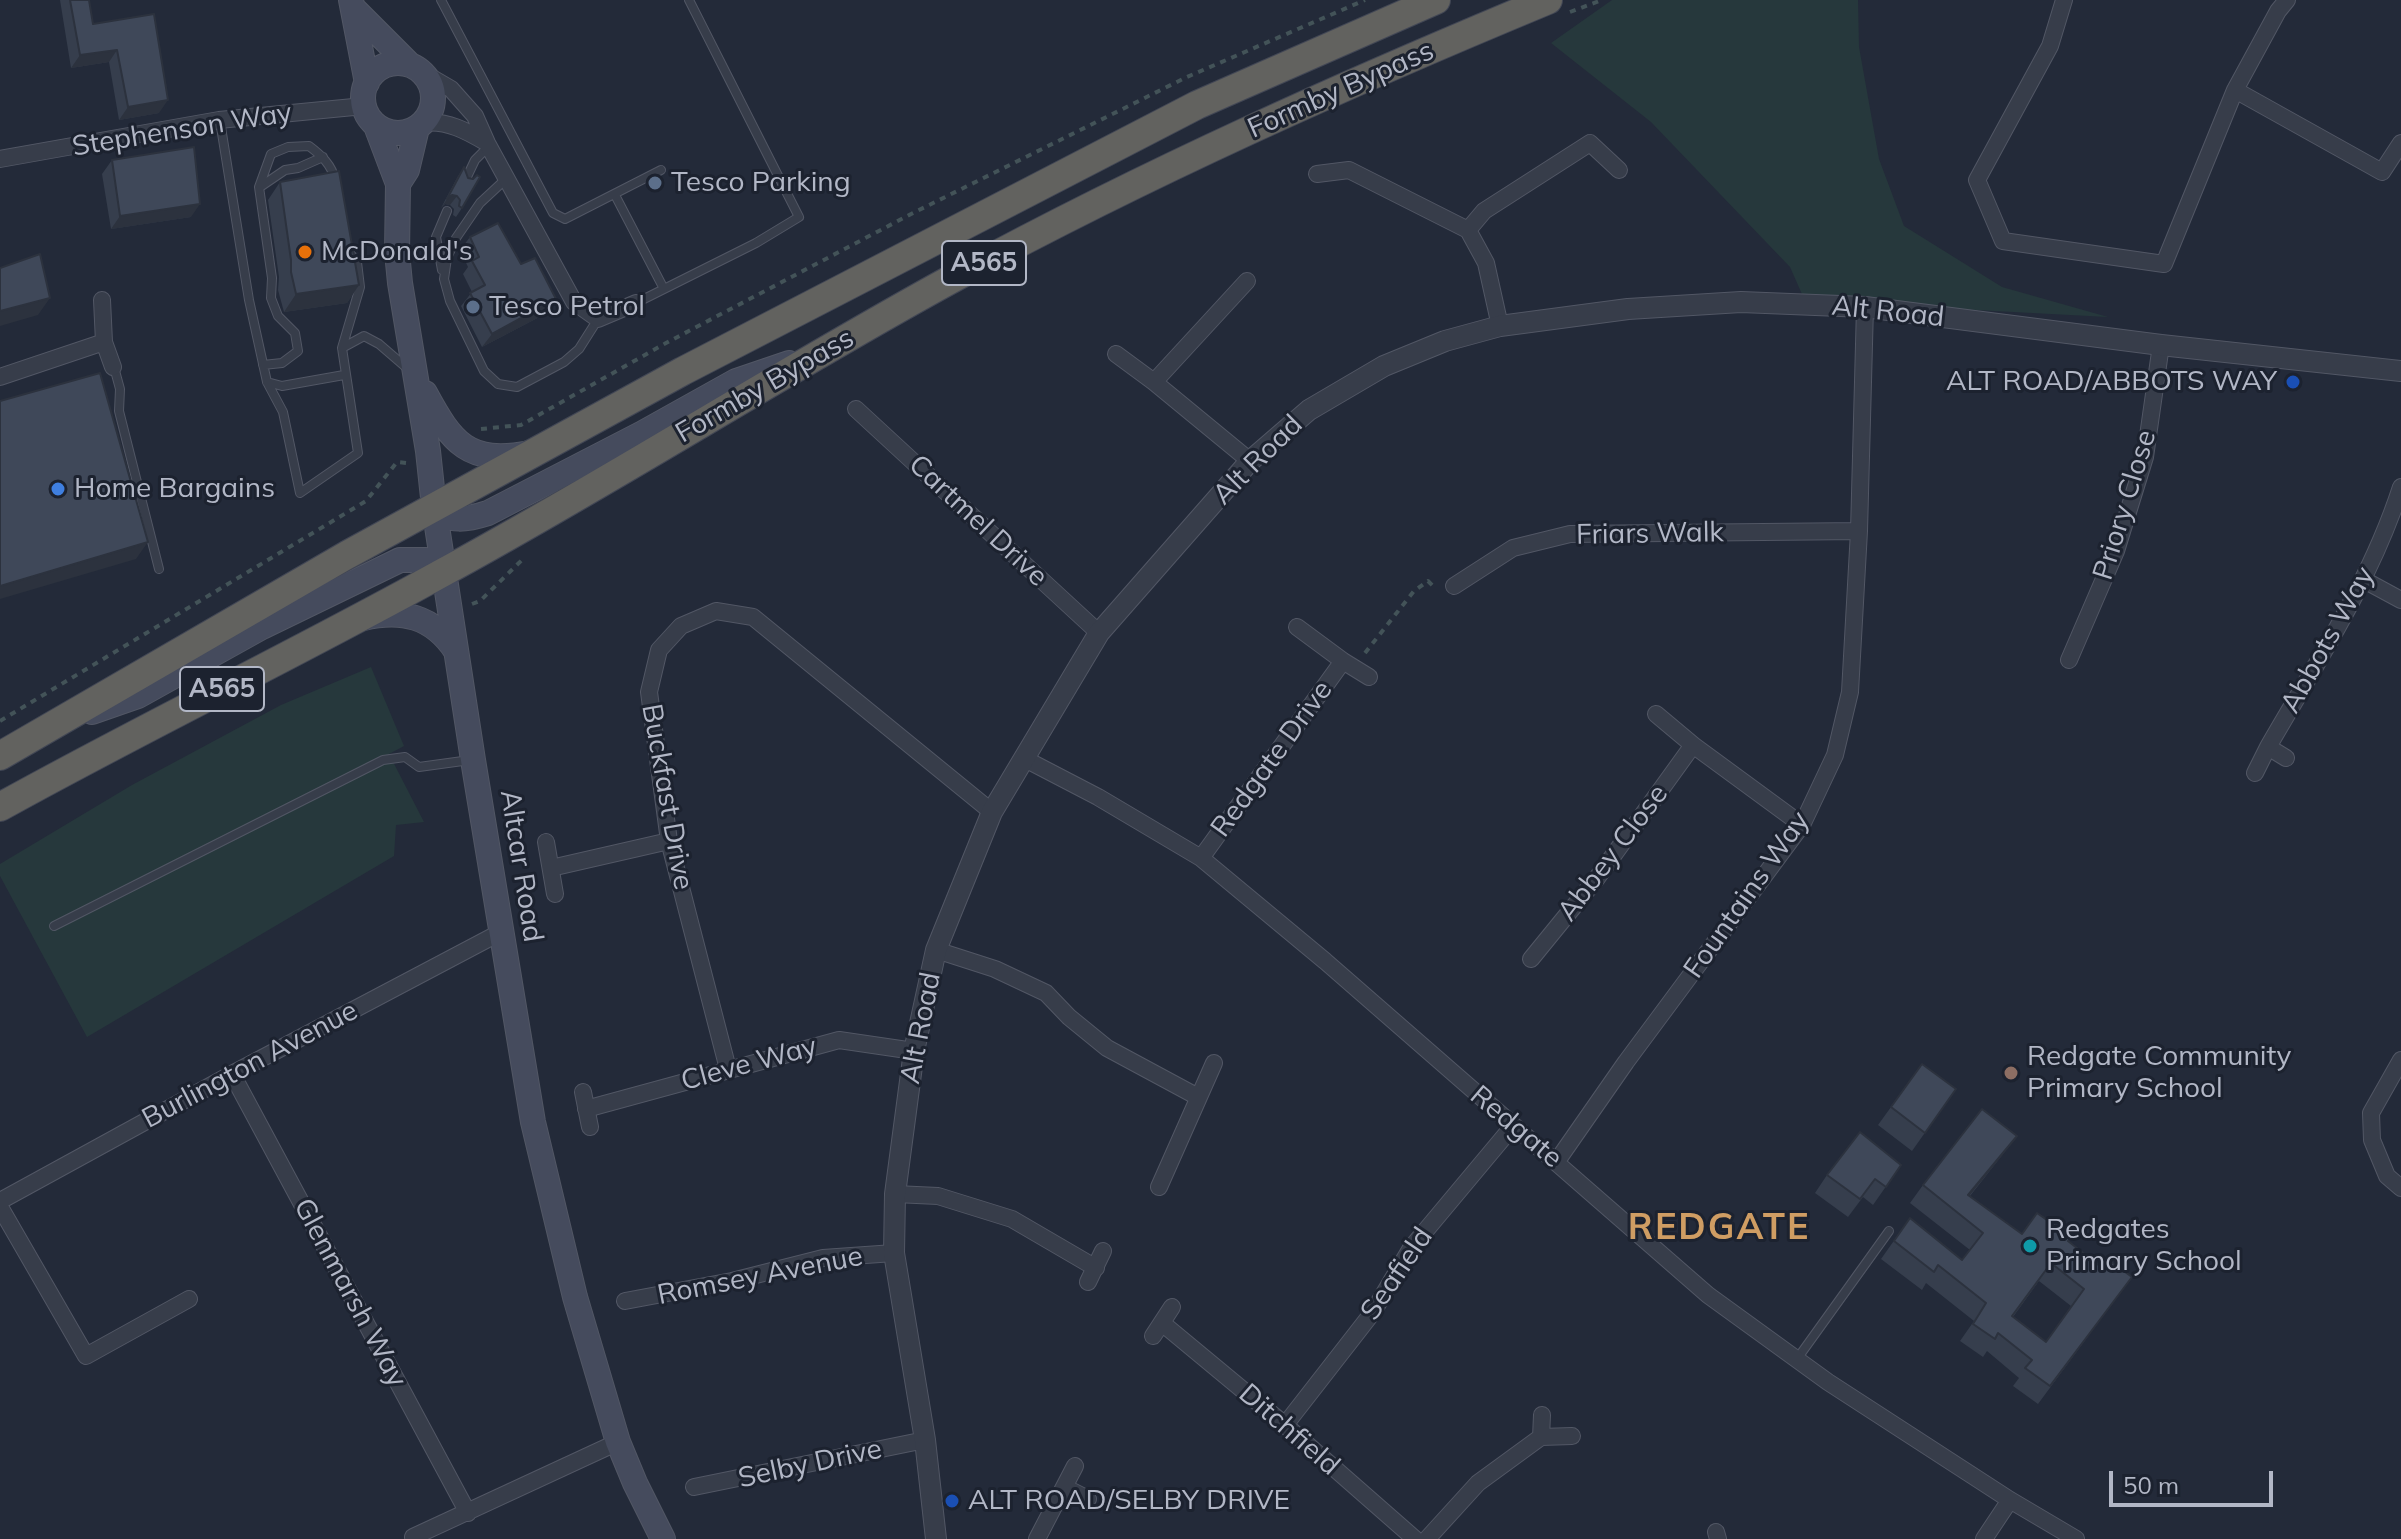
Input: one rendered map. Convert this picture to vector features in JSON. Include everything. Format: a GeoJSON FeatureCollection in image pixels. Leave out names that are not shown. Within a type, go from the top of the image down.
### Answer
{"type":"FeatureCollection","features":[{"type":"Feature","properties":{"kind":"highway","name":"Formby Bypass"},"geometry":{"type":"LineString","coordinates":[[0,756],[347,555],[881,267],[1197,105],[1436,0]]}},
{"type":"Feature","properties":{"kind":"highway","name":"Formby Bypass"},"geometry":{"type":"LineString","coordinates":[[0,807],[444,572],[962,273],[1237,137],[1419,55],[1556,7]]}},
{"type":"Feature","properties":{"kind":"main road","name":"Altcar Road"},"geometry":{"type":"LineString","coordinates":[[353,5],[415,68]]}},
{"type":"Feature","properties":{"kind":"main road","name":"Altcar Road"},"geometry":{"type":"LineString","coordinates":[[353,5],[369,105],[398,184],[397,252],[473,760],[533,1122],[575,1297],[618,1442],[663,1539]]}},
{"type":"Feature","properties":{"kind":"main road"},"geometry":{"type":"LineString","coordinates":[[390,64],[415,68],[428,80],[432,102],[429,113],[420,125],[396,133],[369,105],[381,68],[390,64]]}},
{"type":"Feature","properties":{"kind":"main road","name":"Altcar Road"},"geometry":{"type":"LineString","coordinates":[[398,184],[407,170],[420,125]]}},
{"type":"Feature","properties":{"kind":"main road"},"geometry":{"type":"LineString","coordinates":[[434,507],[448,518],[468,518],[488,513],[736,381],[821,352]]}},
{"type":"Feature","properties":{"kind":"main road"},"geometry":{"type":"LineString","coordinates":[[415,376],[446,430],[462,445],[493,455],[533,453]]}},
{"type":"Feature","properties":{"kind":"main road"},"geometry":{"type":"LineString","coordinates":[[52,727],[138,696],[262,627],[400,560],[426,560],[444,572]]}},
{"type":"Feature","properties":{"kind":"main road"},"geometry":{"type":"LineString","coordinates":[[351,622],[387,614],[417,618],[439,630],[457,653]]}},
{"type":"Feature","properties":{"kind":"street"},"geometry":{"type":"LineString","coordinates":[[2064,0],[2050,46],[1977,180],[2003,241],[2164,264],[2235,90],[2287,0]]}},
{"type":"Feature","properties":{"kind":"street"},"geometry":{"type":"LineString","coordinates":[[415,68],[451,89],[475,116],[574,302],[598,319],[636,303]]}},
{"type":"Feature","properties":{"kind":"street"},"geometry":{"type":"LineString","coordinates":[[2235,90],[2382,172],[2401,143]]}},
{"type":"Feature","properties":{"kind":"street","name":"Stephenson Way"},"geometry":{"type":"LineString","coordinates":[[0,159],[219,120],[369,105]]}},
{"type":"Feature","properties":{"kind":"street"},"geometry":{"type":"LineString","coordinates":[[420,125],[432,122],[453,126],[488,144]]}},
{"type":"Feature","properties":{"kind":"street"},"geometry":{"type":"LineString","coordinates":[[1468,230],[1484,211],[1590,143],[1619,170]]}},
{"type":"Feature","properties":{"kind":"street"},"geometry":{"type":"LineString","coordinates":[[1317,174],[1349,170],[1468,230],[1486,263],[1500,326]]}},
{"type":"Feature","properties":{"kind":"street"},"geometry":{"type":"LineString","coordinates":[[1154,382],[1247,281]]}},
{"type":"Feature","properties":{"kind":"street"},"geometry":{"type":"LineString","coordinates":[[102,300],[104,342],[113,367]]}},
{"type":"Feature","properties":{"kind":"street","name":"Alt Road"},"geometry":{"type":"LineString","coordinates":[[936,1539],[925,1440],[894,1253],[895,1194],[914,1051],[936,950],[992,812],[1099,633],[1250,461],[1309,410],[1384,366],[1445,341],[1500,326],[1628,309],[1741,302],[1865,307],[2161,345],[2401,371]]}},
{"type":"Feature","properties":{"kind":"street","name":"Fountains Way"},"geometry":{"type":"LineString","coordinates":[[1557,1161],[1626,1062],[1802,825],[1835,755],[1850,692],[1859,531],[1865,307]]}},
{"type":"Feature","properties":{"kind":"street"},"geometry":{"type":"LineString","coordinates":[[0,377],[104,342]]}},
{"type":"Feature","properties":{"kind":"street","name":"Priory Close"},"geometry":{"type":"LineString","coordinates":[[2069,660],[2116,551],[2145,457],[2161,345]]}},
{"type":"Feature","properties":{"kind":"street"},"geometry":{"type":"LineString","coordinates":[[1116,354],[1250,461]]}},
{"type":"Feature","properties":{"kind":"street","name":"Cartmel Drive"},"geometry":{"type":"LineString","coordinates":[[856,409],[1099,633]]}},
{"type":"Feature","properties":{"kind":"street","name":"Abbots Way"},"geometry":{"type":"LineString","coordinates":[[2255,773],[2364,580],[2389,524],[2401,487]]}},
{"type":"Feature","properties":{"kind":"street","name":"Friars Walk"},"geometry":{"type":"LineString","coordinates":[[1454,586],[1513,548],[1570,534],[1859,531]]}},
{"type":"Feature","properties":{"kind":"street"},"geometry":{"type":"LineString","coordinates":[[2364,580],[2401,600]]}},
{"type":"Feature","properties":{"kind":"street","name":"Buckfast Drive"},"geometry":{"type":"LineString","coordinates":[[728,1069],[669,841],[649,692],[659,650],[681,626],[716,611],[753,617],[992,812]]}},
{"type":"Feature","properties":{"kind":"street","name":"Redgate Drive"},"geometry":{"type":"LineString","coordinates":[[1297,627],[1369,677]]}},
{"type":"Feature","properties":{"kind":"street","name":"Redgate Drive"},"geometry":{"type":"LineString","coordinates":[[1201,858],[1348,664]]}},
{"type":"Feature","properties":{"kind":"street"},"geometry":{"type":"LineString","coordinates":[[1656,714],[1802,825]]}},
{"type":"Feature","properties":{"kind":"street","name":"Abbey Close"},"geometry":{"type":"LineString","coordinates":[[1531,959],[1597,878],[1693,745]]}},
{"type":"Feature","properties":{"kind":"street","name":"Abbots Way"},"geometry":{"type":"LineString","coordinates":[[2268,747],[2286,758]]}},
{"type":"Feature","properties":{"kind":"street","name":"Redgate"},"geometry":{"type":"LineString","coordinates":[[1023,758],[1098,797],[1201,858],[1325,961],[1708,1295],[1828,1382],[2076,1539]]}},
{"type":"Feature","properties":{"kind":"street"},"geometry":{"type":"LineString","coordinates":[[551,868],[669,841]]}},
{"type":"Feature","properties":{"kind":"street"},"geometry":{"type":"LineString","coordinates":[[546,842],[555,894]]}},
{"type":"Feature","properties":{"kind":"street","name":"Burlington Avenue"},"geometry":{"type":"LineString","coordinates":[[0,1204],[232,1074],[501,932]]}},
{"type":"Feature","properties":{"kind":"street"},"geometry":{"type":"LineString","coordinates":[[936,950],[995,969],[1046,993],[1069,1017],[1107,1048],[1198,1097]]}},
{"type":"Feature","properties":{"kind":"street","name":"Cleve Way"},"geometry":{"type":"LineString","coordinates":[[590,1127],[585,1100],[728,1069],[839,1040],[914,1051]]}},
{"type":"Feature","properties":{"kind":"street"},"geometry":{"type":"LineString","coordinates":[[2401,1060],[2371,1113],[2372,1140],[2387,1176],[2401,1188]]}},
{"type":"Feature","properties":{"kind":"street"},"geometry":{"type":"LineString","coordinates":[[1159,1187],[1214,1063]]}},
{"type":"Feature","properties":{"kind":"street","name":"Glenmarsh Way"},"geometry":{"type":"LineString","coordinates":[[232,1074],[468,1513]]}},
{"type":"Feature","properties":{"kind":"street","name":"Seafield"},"geometry":{"type":"LineString","coordinates":[[1285,1425],[1373,1312],[1411,1248],[1513,1126]]}},
{"type":"Feature","properties":{"kind":"street"},"geometry":{"type":"LineString","coordinates":[[895,1194],[938,1196],[1012,1219],[1092,1275],[1103,1251]]}},
{"type":"Feature","properties":{"kind":"street"},"geometry":{"type":"LineString","coordinates":[[0,1204],[86,1356],[189,1299]]}},
{"type":"Feature","properties":{"kind":"street","name":"Romsey Avenue"},"geometry":{"type":"LineString","coordinates":[[625,1301],[732,1281],[823,1258],[894,1253]]}},
{"type":"Feature","properties":{"kind":"street","name":"Ditchfield"},"geometry":{"type":"LineString","coordinates":[[1172,1307],[1157,1330],[1285,1425],[1415,1539]]}},
{"type":"Feature","properties":{"kind":"street"},"geometry":{"type":"LineString","coordinates":[[1541,1437],[1542,1415]]}},
{"type":"Feature","properties":{"kind":"street"},"geometry":{"type":"LineString","coordinates":[[1427,1539],[1478,1483],[1541,1437],[1572,1436]]}},
{"type":"Feature","properties":{"kind":"street","name":"Selby Drive"},"geometry":{"type":"LineString","coordinates":[[694,1487],[925,1440]]}},
{"type":"Feature","properties":{"kind":"street"},"geometry":{"type":"LineString","coordinates":[[413,1537],[618,1442]]}},
{"type":"Feature","properties":{"kind":"street"},"geometry":{"type":"LineString","coordinates":[[1037,1539],[1075,1466]]}},
{"type":"Feature","properties":{"kind":"street"},"geometry":{"type":"LineString","coordinates":[[1064,1487],[1088,1499]]}},
{"type":"Feature","properties":{"kind":"street"},"geometry":{"type":"LineString","coordinates":[[1984,1539],[2010,1500]]}},
{"type":"Feature","properties":{"kind":"lane"},"geometry":{"type":"LineString","coordinates":[[441,0],[553,213],[565,219],[661,170]]}},
{"type":"Feature","properties":{"kind":"lane"},"geometry":{"type":"LineString","coordinates":[[636,303],[756,243],[799,217],[689,0]]}},
{"type":"Feature","properties":{"kind":"lane"},"geometry":{"type":"LineString","coordinates":[[219,120],[263,365],[267,382],[283,412]]}},
{"type":"Feature","properties":{"kind":"lane"},"geometry":{"type":"LineString","coordinates":[[465,181],[475,160],[488,144]]}},
{"type":"Feature","properties":{"kind":"lane"},"geometry":{"type":"LineString","coordinates":[[263,365],[282,363],[298,351],[295,333],[278,316],[271,298],[272,278],[259,187],[271,154],[288,147],[309,146],[323,157],[333,174],[336,189]]}},
{"type":"Feature","properties":{"kind":"lane"},"geometry":{"type":"LineString","coordinates":[[259,187],[285,170],[323,157]]}},
{"type":"Feature","properties":{"kind":"lane"},"geometry":{"type":"LineString","coordinates":[[444,279],[447,258],[456,238],[480,203],[508,177]]}},
{"type":"Feature","properties":{"kind":"lane"},"geometry":{"type":"LineString","coordinates":[[615,195],[664,289]]}},
{"type":"Feature","properties":{"kind":"lane"},"geometry":{"type":"LineString","coordinates":[[447,211],[436,237],[450,301],[484,371],[498,384],[517,387],[564,362],[579,349],[598,319]]}},
{"type":"Feature","properties":{"kind":"lane"},"geometry":{"type":"LineString","coordinates":[[282,386],[283,412],[300,493],[358,453],[342,348],[360,287],[357,262],[347,250]]}},
{"type":"Feature","properties":{"kind":"lane"},"geometry":{"type":"LineString","coordinates":[[342,348],[364,336],[379,344],[415,376]]}},
{"type":"Feature","properties":{"kind":"lane"},"geometry":{"type":"LineString","coordinates":[[113,367],[120,389],[119,411],[159,569]]}},
{"type":"Feature","properties":{"kind":"lane"},"geometry":{"type":"LineString","coordinates":[[267,382],[282,386],[344,375]]}},
{"type":"Feature","properties":{"kind":"lane"},"geometry":{"type":"LineString","coordinates":[[54,926],[383,760],[405,757],[419,767],[473,760]]}},
{"type":"Feature","properties":{"kind":"lane"},"geometry":{"type":"LineString","coordinates":[[1797,1359],[1889,1231]]}},
{"type":"Feature","properties":{"kind":"path"},"geometry":{"type":"LineString","coordinates":[[470,430],[521,425],[666,343],[913,213],[1187,77],[1365,0]]}},
{"type":"Feature","properties":{"kind":"path"},"geometry":{"type":"LineString","coordinates":[[1556,7],[1602,0]]}},
{"type":"Feature","properties":{"kind":"path"},"geometry":{"type":"LineString","coordinates":[[0,721],[366,501],[397,462],[408,463]]}},
{"type":"Feature","properties":{"kind":"path"},"geometry":{"type":"LineString","coordinates":[[474,604],[532,551]]}},
{"type":"Feature","properties":{"kind":"path"},"geometry":{"type":"LineString","coordinates":[[1348,664],[1414,591],[1428,581],[1443,597],[1454,586]]}},
{"type":"Feature","properties":{"kind":"shaded area"},"geometry":{"type":"Polygon","coordinates":[[[1612,0],[1858,0],[1859,47],[1879,159],[1904,226],[2002,287],[2108,317],[1805,301],[1790,267],[1651,122],[1551,43],[1612,0]]]}},
{"type":"Feature","properties":{"kind":"shaded area"},"geometry":{"type":"Polygon","coordinates":[[[371,667],[404,746],[389,754],[424,822],[396,825],[394,856],[87,1037],[0,876],[0,864],[132,785],[281,705],[371,667]]]}},
{"type":"Feature","properties":{"kind":"building"},"geometry":{"type":"Polygon","coordinates":[[[70,0],[89,0],[93,24],[154,14],[168,100],[128,107],[117,50],[80,55],[70,0]]]}},
{"type":"Feature","properties":{"kind":"building"},"geometry":{"type":"Polygon","coordinates":[[[194,147],[200,204],[120,216],[112,160],[194,147]]]}},
{"type":"Feature","properties":{"kind":"building"},"geometry":{"type":"Polygon","coordinates":[[[464,167],[468,178],[480,177],[462,208],[457,196],[447,199],[464,167]]]}},
{"type":"Feature","properties":{"kind":"building","name":"McDonald's"},"geometry":{"type":"Polygon","coordinates":[[[339,171],[359,285],[296,294],[280,182],[339,171]]]}},
{"type":"Feature","properties":{"kind":"building"},"geometry":{"type":"Polygon","coordinates":[[[498,223],[521,264],[535,258],[556,299],[492,334],[470,293],[485,285],[472,261],[479,257],[470,237],[498,223]]]}},
{"type":"Feature","properties":{"kind":"building"},"geometry":{"type":"Polygon","coordinates":[[[40,254],[50,298],[0,311],[0,268],[40,254]]]}},
{"type":"Feature","properties":{"kind":"building","name":"Home Bargains"},"geometry":{"type":"Polygon","coordinates":[[[100,373],[148,542],[0,586],[0,401],[100,373]]]}},
{"type":"Feature","properties":{"kind":"building"},"geometry":{"type":"Polygon","coordinates":[[[1922,1064],[1956,1089],[1925,1133],[1891,1107],[1922,1064]]]}},
{"type":"Feature","properties":{"kind":"building"},"geometry":{"type":"Polygon","coordinates":[[[1982,1109],[2017,1136],[1968,1195],[2022,1234],[2037,1213],[2071,1237],[2068,1241],[2101,1267],[2107,1259],[2132,1277],[2050,1386],[2025,1368],[2032,1360],[1998,1333],[1995,1339],[1973,1324],[1986,1303],[1938,1265],[1934,1272],[1894,1241],[1910,1218],[1962,1260],[1983,1233],[1923,1185],[1982,1109]],[[2051,1263],[2012,1316],[2046,1342],[2084,1289],[2051,1263]]]}},
{"type":"Feature","properties":{"kind":"building"},"geometry":{"type":"Polygon","coordinates":[[[1860,1132],[1901,1165],[1886,1187],[1875,1179],[1860,1199],[1827,1175],[1860,1132]]]}},
{"type":"Feature","properties":{"kind":"place","name":"Tesco Parking"},"geometry":{"type":"Point","coordinates":[655,183]}},
{"type":"Feature","properties":{"kind":"place","name":"McDonald's"},"geometry":{"type":"Point","coordinates":[305,252]}},
{"type":"Feature","properties":{"kind":"place","name":"Tesco Petrol"},"geometry":{"type":"Point","coordinates":[473,307]}},
{"type":"Feature","properties":{"kind":"place","name":"ALT ROAD/ABBOTS WAY"},"geometry":{"type":"Point","coordinates":[2293,382]}},
{"type":"Feature","properties":{"kind":"place","name":"Home Bargains"},"geometry":{"type":"Point","coordinates":[58,489]}},
{"type":"Feature","properties":{"kind":"place","name":"Redgate Community Primary School"},"geometry":{"type":"Point","coordinates":[2011,1073]}},
{"type":"Feature","properties":{"kind":"place","name":"Redgates Primary School"},"geometry":{"type":"Point","coordinates":[2030,1246]}},
{"type":"Feature","properties":{"kind":"place","name":"ALT ROAD/SELBY DRIVE"},"geometry":{"type":"Point","coordinates":[952,1501]}},
{"type":"Feature","properties":{"kind":"district","name":"REDGATE"},"geometry":{"type":"Point","coordinates":[1719,1228]}}]}
